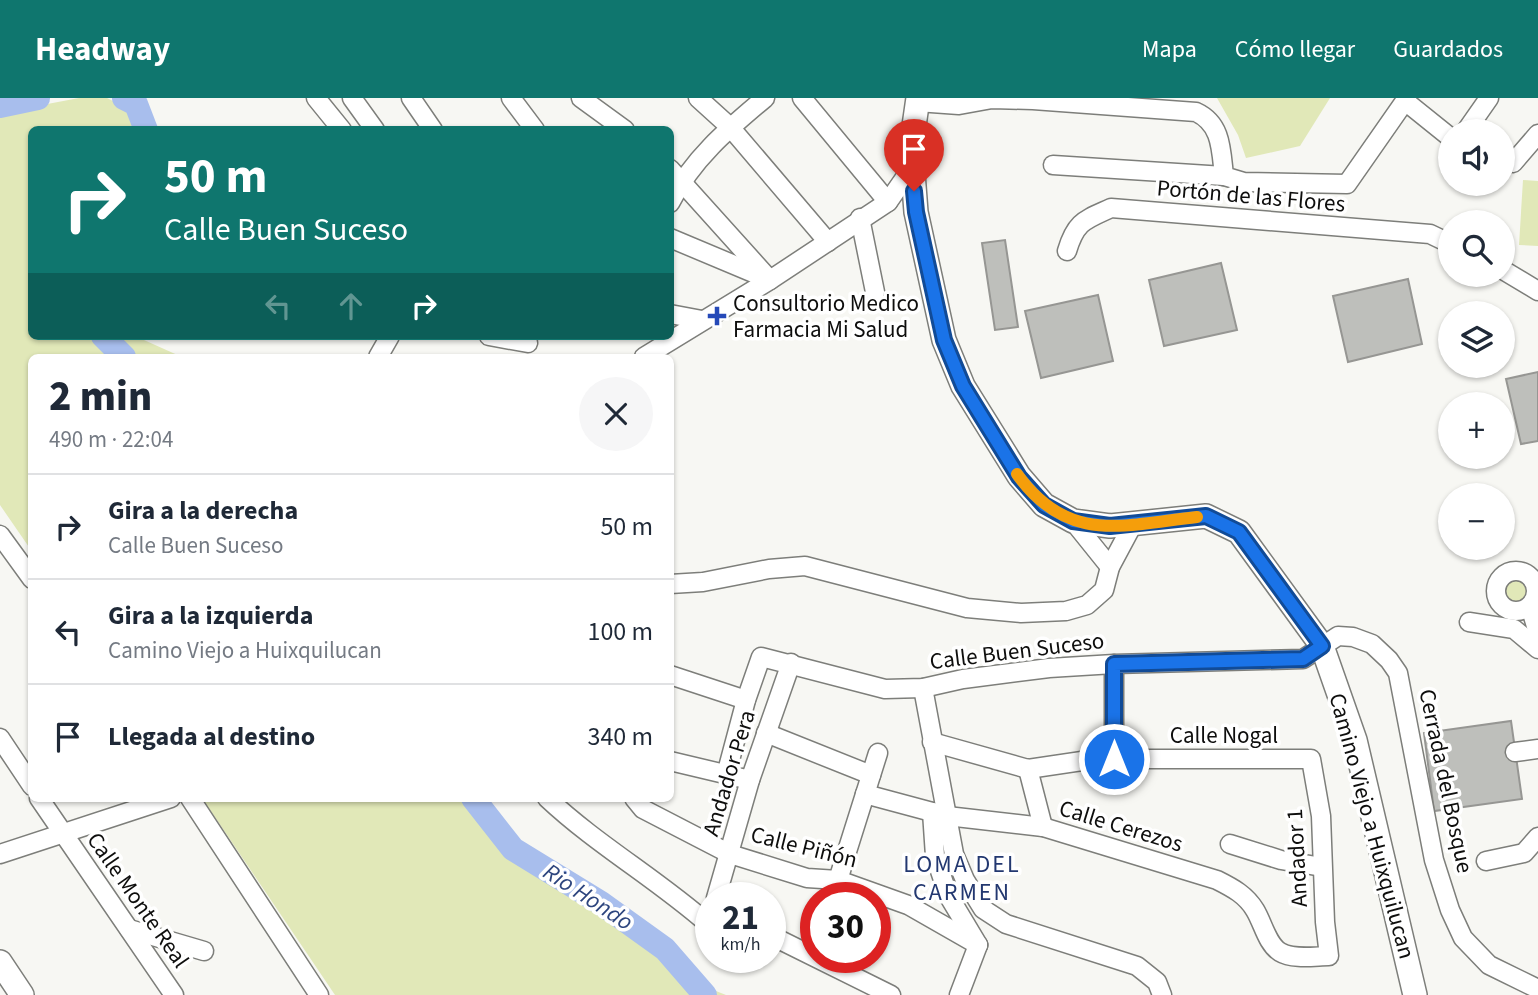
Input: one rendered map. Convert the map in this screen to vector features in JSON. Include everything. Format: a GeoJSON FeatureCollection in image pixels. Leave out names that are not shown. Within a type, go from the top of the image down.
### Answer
{"type":"FeatureCollection","features":[{"type":"Feature","properties":{"kind":"main road","name":"Camino Viejo a Huixquilucan"},"geometry":{"type":"LineString","coordinates":[[914,101],[911,169],[916,212],[944,340],[963,386],[1019,477],[1044,505],[1073,521],[1110,526],[1206,516],[1239,532],[1322,646],[1354,740],[1415,995]]}},
{"type":"Feature","properties":{"kind":"main road"},"geometry":{"type":"LineString","coordinates":[[0,962],[22,995]]}},
{"type":"Feature","properties":{"kind":"street"},"geometry":{"type":"LineString","coordinates":[[316,98],[339,126]]}},
{"type":"Feature","properties":{"kind":"street"},"geometry":{"type":"LineString","coordinates":[[352,98],[372,126]]}},
{"type":"Feature","properties":{"kind":"street"},"geometry":{"type":"LineString","coordinates":[[411,98],[430,126]]}},
{"type":"Feature","properties":{"kind":"street"},"geometry":{"type":"LineString","coordinates":[[511,98],[532,126]]}},
{"type":"Feature","properties":{"kind":"street"},"geometry":{"type":"LineString","coordinates":[[581,98],[620,126]]}},
{"type":"Feature","properties":{"kind":"street"},"geometry":{"type":"LineString","coordinates":[[698,98],[730,127],[828,242]]}},
{"type":"Feature","properties":{"kind":"street"},"geometry":{"type":"LineString","coordinates":[[765,98],[676,174],[770,279]]}},
{"type":"Feature","properties":{"kind":"street"},"geometry":{"type":"LineString","coordinates":[[802,98],[888,202]]}},
{"type":"Feature","properties":{"kind":"street"},"geometry":{"type":"LineString","coordinates":[[914,101],[959,105],[991,98],[1129,102],[1196,112],[1207,117],[1216,127],[1224,176]]}},
{"type":"Feature","properties":{"kind":"street"},"geometry":{"type":"LineString","coordinates":[[1474,119],[1489,98]]}},
{"type":"Feature","properties":{"kind":"street"},"geometry":{"type":"LineString","coordinates":[[1053,165],[1224,176],[1244,182],[1347,184],[1406,99],[1438,127]]}},
{"type":"Feature","properties":{"kind":"street"},"geometry":{"type":"LineString","coordinates":[[1515,161],[1538,134]]}},
{"type":"Feature","properties":{"kind":"street"},"geometry":{"type":"LineString","coordinates":[[674,338],[888,202],[911,169]]}},
{"type":"Feature","properties":{"kind":"street","name":"Portón de las Flores"},"geometry":{"type":"LineString","coordinates":[[1067,251],[1072,233],[1085,220],[1111,208],[1430,234],[1438,238]]}},
{"type":"Feature","properties":{"kind":"street"},"geometry":{"type":"LineString","coordinates":[[860,218],[875,292]]}},
{"type":"Feature","properties":{"kind":"street"},"geometry":{"type":"LineString","coordinates":[[674,240],[770,279]]}},
{"type":"Feature","properties":{"kind":"street"},"geometry":{"type":"LineString","coordinates":[[1515,277],[1538,291]]}},
{"type":"Feature","properties":{"kind":"street"},"geometry":{"type":"LineString","coordinates":[[674,315],[702,320]]}},
{"type":"Feature","properties":{"kind":"street"},"geometry":{"type":"LineString","coordinates":[[508,340],[531,345]]}},
{"type":"Feature","properties":{"kind":"street"},"geometry":{"type":"LineString","coordinates":[[649,354],[671,340]]}},
{"type":"Feature","properties":{"kind":"street"},"geometry":{"type":"LineString","coordinates":[[1073,521],[1110,567]]}},
{"type":"Feature","properties":{"kind":"street","name":"Calle Buen Suceso"},"geometry":{"type":"LineString","coordinates":[[674,584],[703,582],[769,569],[805,566],[967,608],[1021,613],[1066,611],[1087,605],[1104,590],[1110,567],[1133,524]]}},
{"type":"Feature","properties":{"kind":"street"},"geometry":{"type":"LineString","coordinates":[[0,535],[28,574]]}},
{"type":"Feature","properties":{"kind":"street"},"geometry":{"type":"LineString","coordinates":[[1530,606],[1538,633]]}},
{"type":"Feature","properties":{"kind":"street"},"geometry":{"type":"LineString","coordinates":[[1469,622],[1514,629],[1538,649]]}},
{"type":"Feature","properties":{"kind":"street","name":"Cerrada del Bosque"},"geometry":{"type":"LineString","coordinates":[[1322,646],[1339,636],[1353,637],[1372,644],[1398,673],[1434,860],[1450,910],[1463,938],[1489,965],[1538,989]]}},
{"type":"Feature","properties":{"kind":"street","name":"Calle Buen Suceso"},"geometry":{"type":"LineString","coordinates":[[746,700],[761,657],[885,689],[923,688],[1049,668],[1303,659],[1322,646]]}},
{"type":"Feature","properties":{"kind":"street","name":"Andador Pera"},"geometry":{"type":"LineString","coordinates":[[721,882],[750,780],[790,663]]}},
{"type":"Feature","properties":{"kind":"street"},"geometry":{"type":"LineString","coordinates":[[1114,664],[1114,759]]}},
{"type":"Feature","properties":{"kind":"street"},"geometry":{"type":"LineString","coordinates":[[674,676],[746,700],[726,775]]}},
{"type":"Feature","properties":{"kind":"street"},"geometry":{"type":"LineString","coordinates":[[923,688],[940,814],[965,880],[983,909],[1006,924],[1137,966],[1157,982],[1162,995]]}},
{"type":"Feature","properties":{"kind":"street"},"geometry":{"type":"LineString","coordinates":[[766,733],[871,775]]}},
{"type":"Feature","properties":{"kind":"street"},"geometry":{"type":"LineString","coordinates":[[0,738],[28,780]]}},
{"type":"Feature","properties":{"kind":"street","name":"Calle Nogal"},"geometry":{"type":"LineString","coordinates":[[932,742],[1028,769],[1114,759],[1311,759]]}},
{"type":"Feature","properties":{"kind":"street"},"geometry":{"type":"LineString","coordinates":[[1515,752],[1538,749]]}},
{"type":"Feature","properties":{"kind":"street"},"geometry":{"type":"LineString","coordinates":[[838,880],[878,754]]}},
{"type":"Feature","properties":{"kind":"street","name":"Andador 1"},"geometry":{"type":"LineString","coordinates":[[1311,759],[1321,816],[1329,956]]}},
{"type":"Feature","properties":{"kind":"street"},"geometry":{"type":"LineString","coordinates":[[674,762],[750,780]]}},
{"type":"Feature","properties":{"kind":"street"},"geometry":{"type":"LineString","coordinates":[[1028,769],[1043,827]]}},
{"type":"Feature","properties":{"kind":"street","name":"Calle Cerezos"},"geometry":{"type":"LineString","coordinates":[[865,794],[940,814],[1043,827],[1217,880],[1239,891],[1247,899],[1270,941],[1280,952],[1294,956],[1329,956]]}},
{"type":"Feature","properties":{"kind":"street","name":"Calle Monte Real"},"geometry":{"type":"LineString","coordinates":[[42,802],[174,995]]}},
{"type":"Feature","properties":{"kind":"street"},"geometry":{"type":"LineString","coordinates":[[0,854],[159,802]]}},
{"type":"Feature","properties":{"kind":"street"},"geometry":{"type":"LineString","coordinates":[[193,802],[319,995]]}},
{"type":"Feature","properties":{"kind":"street"},"geometry":{"type":"LineString","coordinates":[[551,802],[578,827],[695,910]]}},
{"type":"Feature","properties":{"kind":"street","name":"Calle Piñón"},"geometry":{"type":"LineString","coordinates":[[637,802],[643,809],[730,854],[807,878],[838,880],[908,905],[978,945]]}},
{"type":"Feature","properties":{"kind":"street"},"geometry":{"type":"LineString","coordinates":[[940,814],[935,856],[948,895],[978,945],[958,995]]}},
{"type":"Feature","properties":{"kind":"street"},"geometry":{"type":"LineString","coordinates":[[1486,860],[1524,853],[1538,837]]}},
{"type":"Feature","properties":{"kind":"street"},"geometry":{"type":"LineString","coordinates":[[1230,844],[1281,860],[1322,867]]}},
{"type":"Feature","properties":{"kind":"street"},"geometry":{"type":"LineString","coordinates":[[129,929],[204,951]]}},
{"type":"Feature","properties":{"kind":"street"},"geometry":{"type":"LineString","coordinates":[[786,943],[891,995]]}},
{"type":"Feature","properties":{"kind":"green space"},"geometry":{"type":"Polygon","coordinates":[[[79,98],[107,98],[129,109],[137,126],[28,126],[28,340],[144,340],[175,354],[28,354],[28,546],[0,505],[0,113],[79,98]]]}},
{"type":"Feature","properties":{"kind":"green space"},"geometry":{"type":"Polygon","coordinates":[[[1217,98],[1330,98],[1300,146],[1246,158],[1238,135],[1217,98]]]}},
{"type":"Feature","properties":{"kind":"green space"},"geometry":{"type":"Polygon","coordinates":[[[1523,180],[1538,181],[1538,246],[1519,245],[1523,180]]]}},
{"type":"Feature","properties":{"kind":"green space"},"geometry":{"type":"Polygon","coordinates":[[[1517,578],[1526,582],[1530,591],[1526,600],[1517,604],[1508,600],[1504,591],[1508,582],[1517,578]]]}},
{"type":"Feature","properties":{"kind":"green space"},"geometry":{"type":"Polygon","coordinates":[[[205,802],[465,802],[525,866],[559,884],[711,989],[726,995],[335,995],[205,802]]]}},
{"type":"Feature","properties":{"kind":"building"},"geometry":{"type":"Polygon","coordinates":[[[1005,240],[1018,327],[995,330],[982,243],[1005,240]]]}},
{"type":"Feature","properties":{"kind":"building"},"geometry":{"type":"Polygon","coordinates":[[[1221,263],[1237,330],[1164,346],[1149,280],[1221,263]]]}},
{"type":"Feature","properties":{"kind":"building"},"geometry":{"type":"Polygon","coordinates":[[[1408,279],[1422,344],[1348,362],[1333,296],[1408,279]]]}},
{"type":"Feature","properties":{"kind":"building"},"geometry":{"type":"Polygon","coordinates":[[[1098,295],[1113,361],[1041,378],[1025,311],[1098,295]]]}},
{"type":"Feature","properties":{"kind":"building"},"geometry":{"type":"Polygon","coordinates":[[[1538,372],[1538,441],[1521,444],[1515,418],[1515,392],[1509,392],[1506,379],[1538,372]]]}},
{"type":"Feature","properties":{"kind":"building"},"geometry":{"type":"Polygon","coordinates":[[[1511,721],[1522,799],[1434,811],[1424,733],[1511,721]]]}},
{"type":"Feature","properties":{"kind":"waterway","name":"Rio Hondo"},"geometry":{"type":"LineString","coordinates":[[0,106],[38,98]]}},
{"type":"Feature","properties":{"kind":"waterway","name":"Rio Hondo"},"geometry":{"type":"LineString","coordinates":[[124,98],[136,104],[144,126]]}},
{"type":"Feature","properties":{"kind":"waterway","name":"Rio Hondo"},"geometry":{"type":"LineString","coordinates":[[107,340],[121,354]]}},
{"type":"Feature","properties":{"kind":"waterway","name":"Rio Hondo"},"geometry":{"type":"LineString","coordinates":[[476,802],[513,849],[601,903],[665,949],[705,995]]}},
{"type":"Feature","properties":{"kind":"slow traffic"},"geometry":{"type":"LineString","coordinates":[[1017,474],[1044,505],[1073,521],[1110,526],[1197,517]]}},
{"type":"Feature","properties":{"kind":"place","name":"Consultorio Medico Farmacia Mi Salud"},"geometry":{"type":"Point","coordinates":[717,316]}},
{"type":"Feature","properties":{"kind":"district","name":"LOMA DEL CARMEN"},"geometry":{"type":"Point","coordinates":[962,878]}},
{"type":"Feature","properties":{"kind":"route"},"geometry":{"type":"LineString","coordinates":[[914,191],[916,212],[944,340],[963,386],[1019,477],[1044,505],[1073,521],[1110,526],[1206,516],[1239,532],[1322,646],[1303,659],[1114,664],[1114,759]]}}]}
